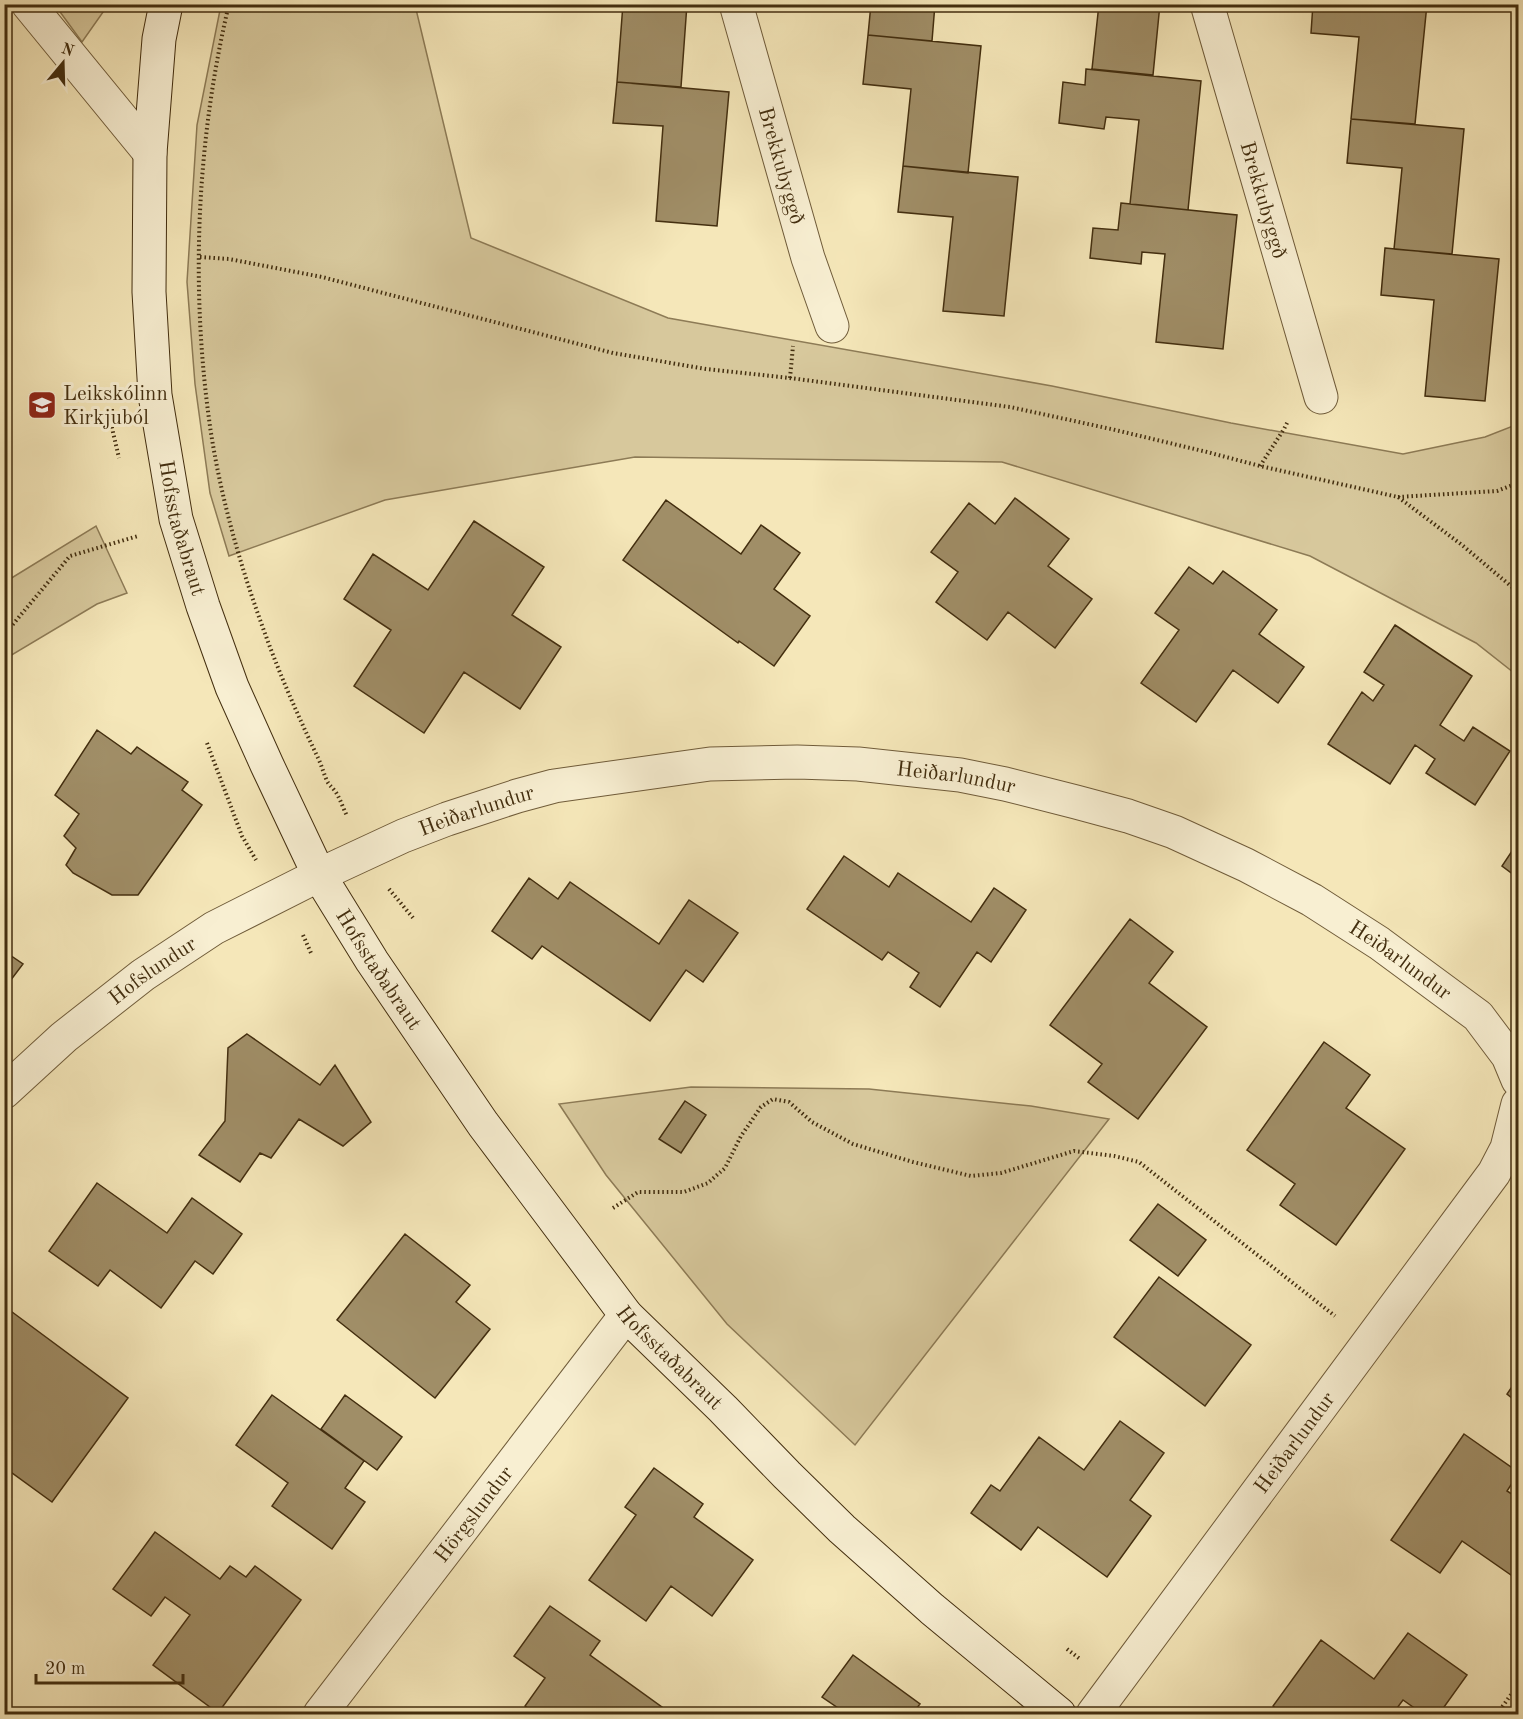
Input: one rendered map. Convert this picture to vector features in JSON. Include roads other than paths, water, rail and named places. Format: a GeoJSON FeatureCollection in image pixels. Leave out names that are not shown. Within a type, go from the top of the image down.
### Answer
{"type":"FeatureCollection","features":[{"type":"Feature","properties":{"kind":"street"},"geometry":{"type":"LineString","coordinates":[[28,4],[150,153]]}},
{"type":"Feature","properties":{"kind":"street","name":"Hofsstaðabraut"},"geometry":{"type":"LineString","coordinates":[[166,4],[159,39],[150,153],[148,292],[155,395],[177,519],[202,606],[232,687],[319,875],[372,961],[477,1115],[626,1315],[842,1528],[932,1609],[1059,1714]]}},
{"type":"Feature","properties":{"kind":"street","name":"Brekkubyggð"},"geometry":{"type":"LineString","coordinates":[[736,4],[808,258],[832,326]]}},
{"type":"Feature","properties":{"kind":"street","name":"Brekkubyggð"},"geometry":{"type":"LineString","coordinates":[[1207,4],[1321,397]]}},
{"type":"Feature","properties":{"kind":"street","name":"Heiðarlundur"},"geometry":{"type":"LineString","coordinates":[[319,875],[403,836],[447,819],[517,796],[584,781],[710,764],[746,763],[858,764],[960,775],[1005,784],[1128,816],[1164,829],[1246,865],[1312,900],[1379,943],[1478,1016],[1508,1056],[1518,1080]]}},
{"type":"Feature","properties":{"kind":"street","name":"Hofslundur"},"geometry":{"type":"LineString","coordinates":[[4,1092],[64,1037],[143,975],[214,928],[319,875]]}},
{"type":"Feature","properties":{"kind":"street","name":"Heiðarlundur"},"geometry":{"type":"LineString","coordinates":[[1094,1714],[1494,1173],[1507,1149],[1518,1104]]}},
{"type":"Feature","properties":{"kind":"street","name":"Hörgslundur"},"geometry":{"type":"LineString","coordinates":[[320,1714],[626,1315]]}},
{"type":"Feature","properties":{"kind":"place","name":"Leikskólinn Kirkjuból"},"geometry":{"type":"Point","coordinates":[42,405]}}]}
